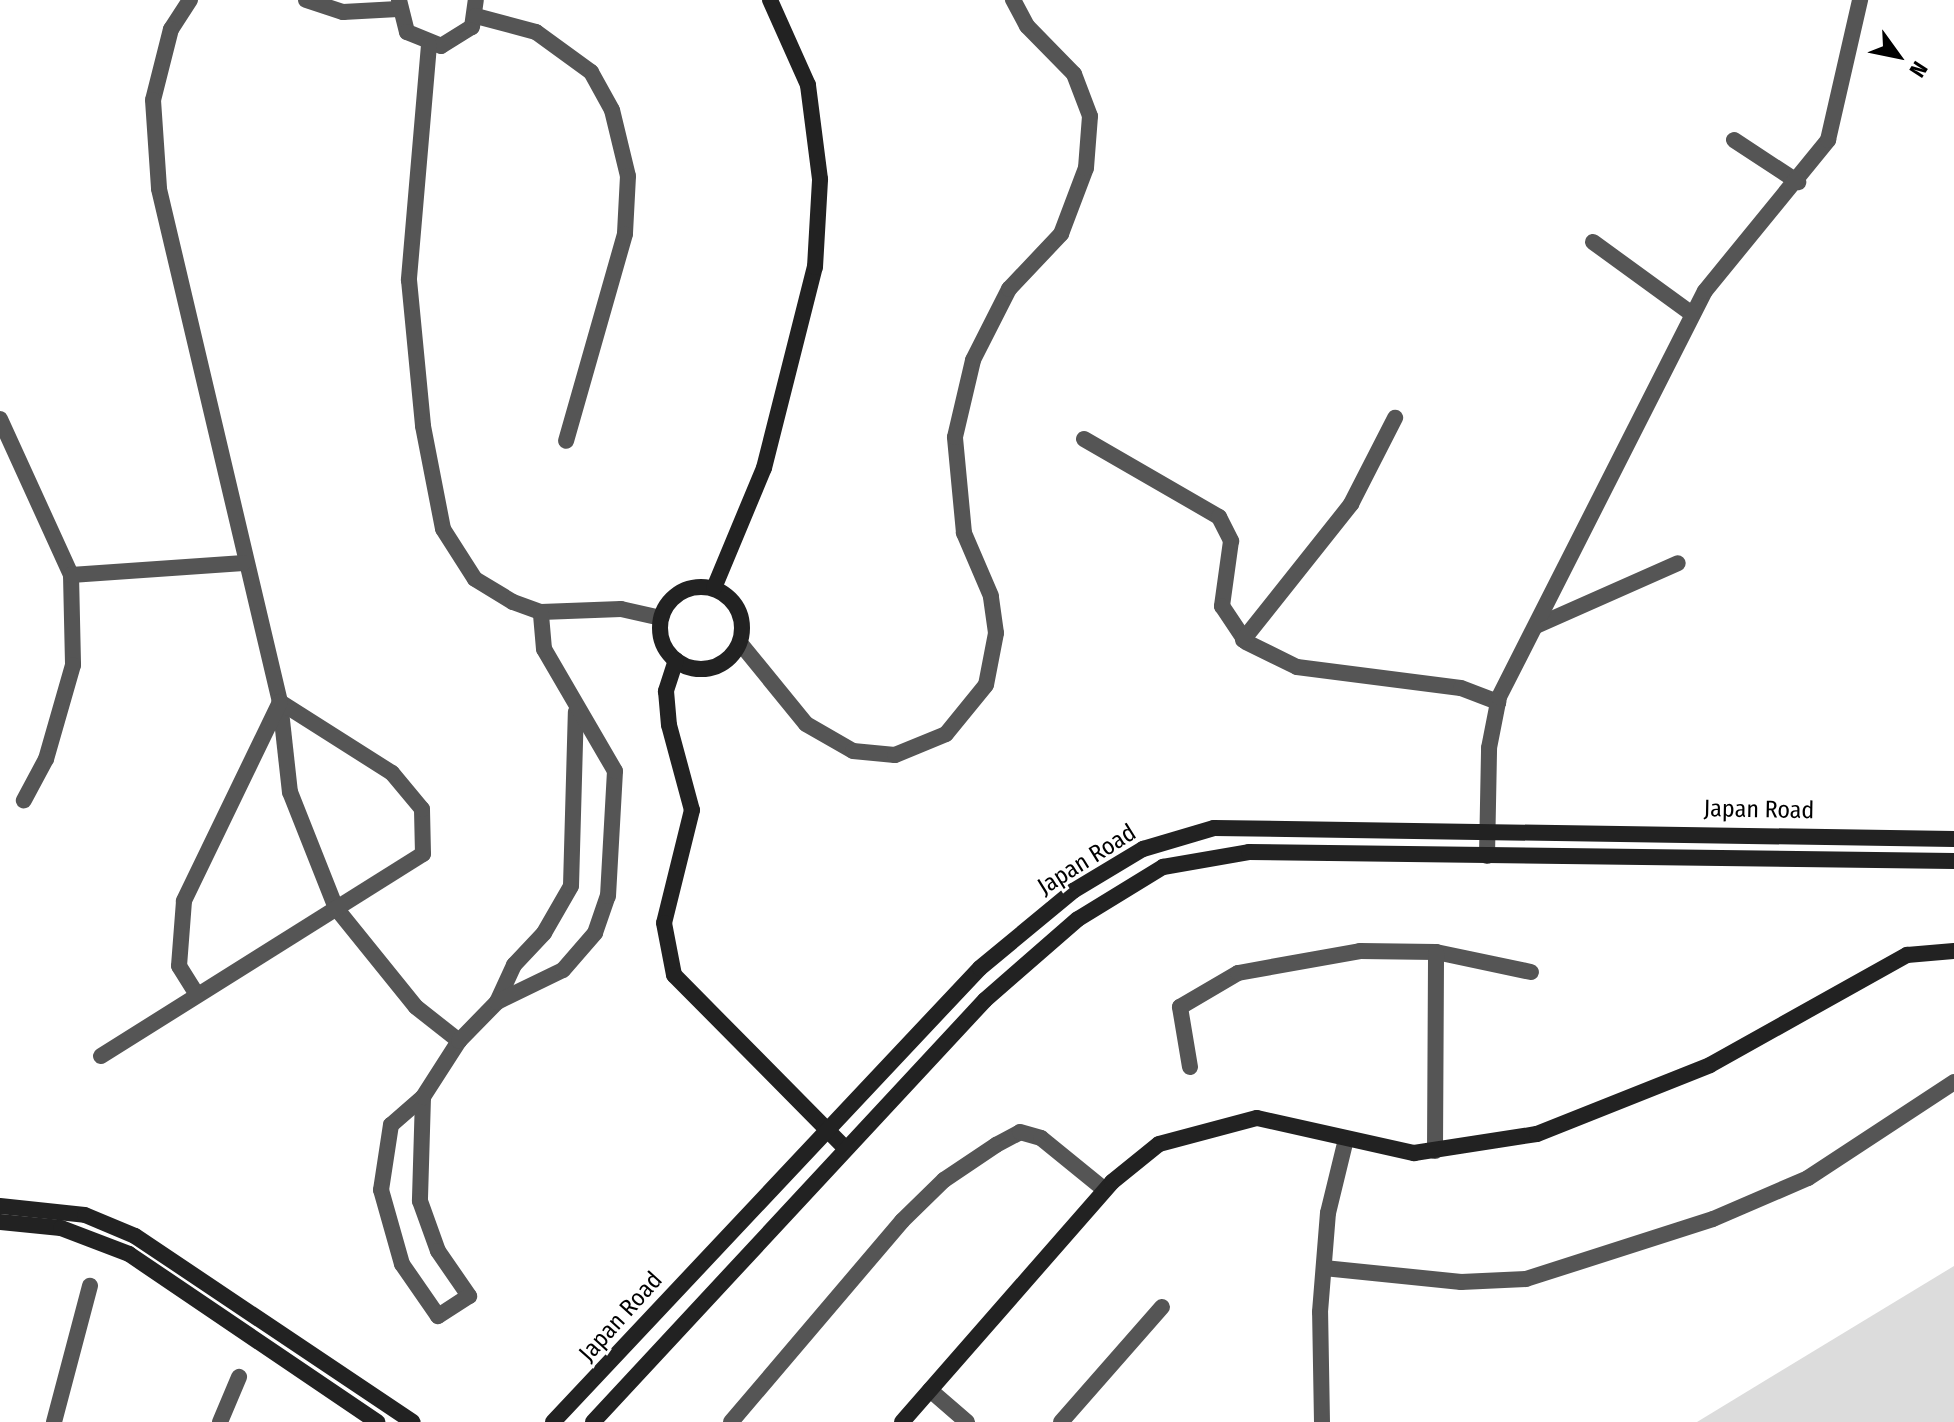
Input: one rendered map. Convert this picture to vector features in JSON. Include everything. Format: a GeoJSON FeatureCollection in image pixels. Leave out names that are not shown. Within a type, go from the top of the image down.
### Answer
{"type":"FeatureCollection","features":[{"type":"Feature","properties":{"kind":"main road"},"geometry":{"type":"LineString","coordinates":[[714,588],[764,468],[815,267],[820,179],[808,85],[770,0]]}},
{"type":"Feature","properties":{"kind":"main road"},"geometry":{"type":"LineString","coordinates":[[714,588],[735,604],[740,643],[712,668],[676,660],[662,641],[661,618],[687,589],[714,588]]}},
{"type":"Feature","properties":{"kind":"main road"},"geometry":{"type":"LineString","coordinates":[[676,660],[666,691],[669,725],[692,810],[664,923],[674,975],[844,1147]]}},
{"type":"Feature","properties":{"kind":"main road","name":"Japan Road"},"geometry":{"type":"LineString","coordinates":[[553,1422],[980,968],[1073,891],[1143,849],[1214,828],[1489,828],[1954,839]]}},
{"type":"Feature","properties":{"kind":"main road","name":"Japan Road"},"geometry":{"type":"LineString","coordinates":[[593,1422],[844,1147],[985,1000],[1078,919],[1163,867],[1249,852],[1954,861]]}},
{"type":"Feature","properties":{"kind":"main road"},"geometry":{"type":"LineString","coordinates":[[902,1422],[1105,1190],[1159,1144],[1257,1118],[1346,1139],[1435,1151],[1537,1134],[1710,1065],[1907,955],[1954,951]]}},
{"type":"Feature","properties":{"kind":"main road"},"geometry":{"type":"LineString","coordinates":[[0,1206],[85,1215],[135,1236],[413,1422]]}},
{"type":"Feature","properties":{"kind":"main road"},"geometry":{"type":"LineString","coordinates":[[0,1222],[61,1228],[129,1254],[377,1422]]}},
{"type":"Feature","properties":{"kind":"street"},"geometry":{"type":"LineString","coordinates":[[190,0],[171,29],[153,100],[159,189],[244,563],[280,702],[290,792],[336,908],[416,1007],[459,1041]]}},
{"type":"Feature","properties":{"kind":"street"},"geometry":{"type":"LineString","coordinates":[[306,0],[343,12],[399,4],[407,32],[429,45],[453,43],[476,8],[536,32],[591,72],[612,110],[628,176],[625,234],[566,441]]}},
{"type":"Feature","properties":{"kind":"street"},"geometry":{"type":"LineString","coordinates":[[740,643],[806,724],[853,751],[895,755],[946,734],[986,685],[996,633],[991,596],[964,533],[955,437],[973,360],[1009,289],[1061,234],[1086,168],[1090,116],[1074,74],[1027,26],[1013,0]]}},
{"type":"Feature","properties":{"kind":"street"},"geometry":{"type":"LineString","coordinates":[[1487,856],[1488,762],[1498,702],[1692,314],[1828,140],[1860,0]]}},
{"type":"Feature","properties":{"kind":"street"},"geometry":{"type":"LineString","coordinates":[[429,45],[409,280],[423,426],[440,514],[475,579],[541,612],[621,609],[661,618]]}},
{"type":"Feature","properties":{"kind":"street"},"geometry":{"type":"LineString","coordinates":[[1734,140],[1798,182]]}},
{"type":"Feature","properties":{"kind":"street"},"geometry":{"type":"LineString","coordinates":[[1593,242],[1692,314]]}},
{"type":"Feature","properties":{"kind":"street"},"geometry":{"type":"LineString","coordinates":[[1243,640],[1351,504],[1395,418]]}},
{"type":"Feature","properties":{"kind":"street"},"geometry":{"type":"LineString","coordinates":[[0,419],[71,575],[73,665],[46,759],[24,800]]}},
{"type":"Feature","properties":{"kind":"street"},"geometry":{"type":"LineString","coordinates":[[1084,439],[1225,523],[1231,550],[1222,606],[1243,640],[1297,667],[1461,688],[1498,702]]}},
{"type":"Feature","properties":{"kind":"street"},"geometry":{"type":"LineString","coordinates":[[71,575],[244,563]]}},
{"type":"Feature","properties":{"kind":"street"},"geometry":{"type":"LineString","coordinates":[[1536,626],[1678,563]]}},
{"type":"Feature","properties":{"kind":"street"},"geometry":{"type":"LineString","coordinates":[[497,1002],[563,970],[595,933],[608,896],[615,771],[576,712],[544,649],[541,612]]}},
{"type":"Feature","properties":{"kind":"street"},"geometry":{"type":"LineString","coordinates":[[101,1056],[423,854],[422,809],[392,773],[280,702]]}},
{"type":"Feature","properties":{"kind":"street"},"geometry":{"type":"LineString","coordinates":[[197,995],[179,966],[184,901],[280,702]]}},
{"type":"Feature","properties":{"kind":"street"},"geometry":{"type":"LineString","coordinates":[[423,1097],[420,1201],[438,1251],[469,1296],[438,1316],[402,1264],[381,1190],[391,1125],[423,1097],[459,1041],[497,1002],[514,965],[544,933],[571,886],[576,712]]}},
{"type":"Feature","properties":{"kind":"street"},"geometry":{"type":"LineString","coordinates":[[1190,1067],[1180,1007],[1206,986],[1238,973],[1360,951],[1436,952],[1531,972]]}},
{"type":"Feature","properties":{"kind":"street"},"geometry":{"type":"LineString","coordinates":[[1435,1151],[1436,952]]}},
{"type":"Feature","properties":{"kind":"street"},"geometry":{"type":"LineString","coordinates":[[1324,1268],[1461,1282],[1526,1279],[1713,1219],[1808,1178],[1954,1082]]}},
{"type":"Feature","properties":{"kind":"street"},"geometry":{"type":"LineString","coordinates":[[731,1422],[902,1221],[944,1180],[996,1145],[1020,1132],[1041,1138],[1105,1190]]}},
{"type":"Feature","properties":{"kind":"street"},"geometry":{"type":"LineString","coordinates":[[1322,1422],[1324,1268],[1346,1139]]}},
{"type":"Feature","properties":{"kind":"street"},"geometry":{"type":"LineString","coordinates":[[54,1422],[90,1286]]}},
{"type":"Feature","properties":{"kind":"street"},"geometry":{"type":"LineString","coordinates":[[1061,1422],[1162,1307]]}},
{"type":"Feature","properties":{"kind":"street"},"geometry":{"type":"LineString","coordinates":[[220,1422],[239,1377]]}},
{"type":"Feature","properties":{"kind":"street"},"geometry":{"type":"LineString","coordinates":[[930,1390],[967,1422]]}},
{"type":"Feature","properties":{"kind":"shaded area"},"geometry":{"type":"Polygon","coordinates":[[[1954,1266],[1954,1422],[1697,1422],[1954,1266]]]}}]}
